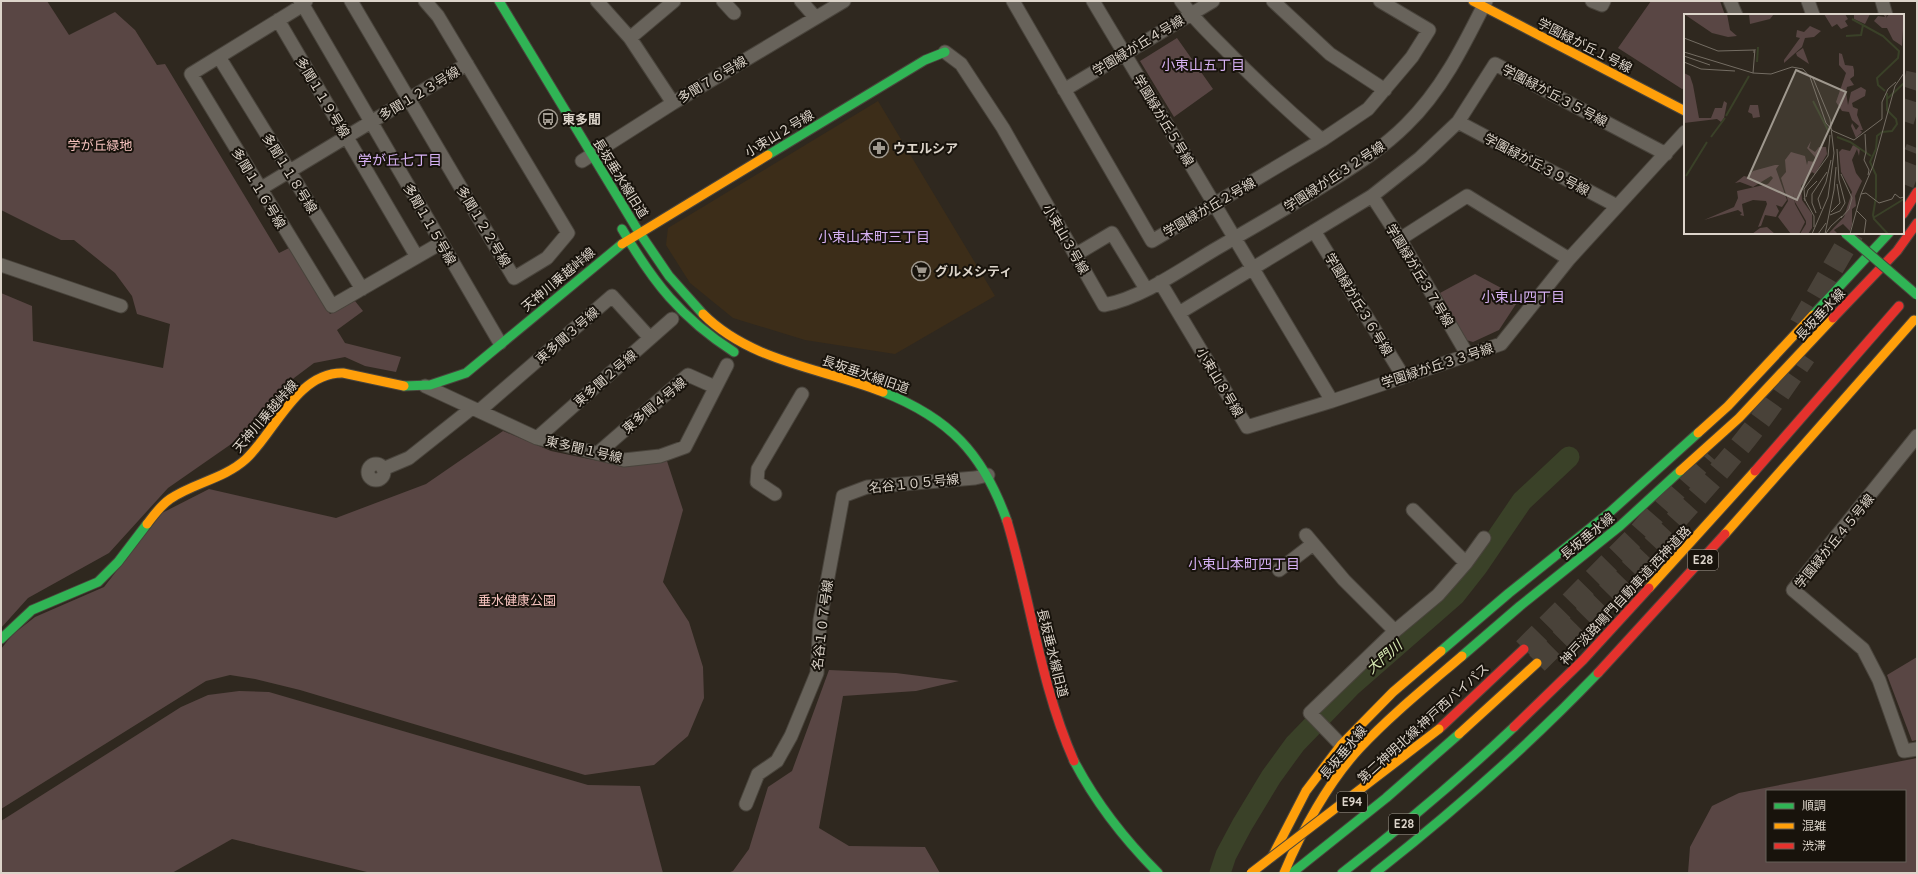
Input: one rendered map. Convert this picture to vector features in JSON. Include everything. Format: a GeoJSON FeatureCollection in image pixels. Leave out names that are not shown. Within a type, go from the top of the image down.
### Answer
{"type":"FeatureCollection","features":[{"type":"Feature","properties":{"kind":"main road","name":"長坂垂水線旧道"},"geometry":{"type":"LineString","coordinates":[[499,1],[585,159],[640,233],[668,275],[698,309],[727,334],[766,354],[876,389],[920,408],[940,420],[954,432],[988,474],[1004,511],[1011,534],[1049,691],[1066,742],[1079,771],[1098,804],[1125,839],[1158,873]]}},
{"type":"Feature","properties":{"kind":"main road","name":"学園緑が丘１号線"},"geometry":{"type":"LineString","coordinates":[[1481,3],[1684,110]]}},
{"type":"Feature","properties":{"kind":"main road","name":"小束山２号線"},"geometry":{"type":"LineString","coordinates":[[628,240],[925,60],[945,52]]}},
{"type":"Feature","properties":{"kind":"main road"},"geometry":{"type":"LineString","coordinates":[[1904,212],[1917,192]]}},
{"type":"Feature","properties":{"kind":"main road","name":"長坂垂水線旧道"},"geometry":{"type":"LineString","coordinates":[[616,219],[648,271],[688,319],[703,333],[742,356]]}},
{"type":"Feature","properties":{"kind":"main road","name":"長坂垂水線"},"geometry":{"type":"LineString","coordinates":[[1284,873],[1291,856],[1321,800],[1359,748],[1404,705],[1520,606],[1620,526],[1739,418],[1897,251],[1917,223]]}},
{"type":"Feature","properties":{"kind":"main road"},"geometry":{"type":"LineString","coordinates":[[1846,234],[1917,295]]}},
{"type":"Feature","properties":{"kind":"main road","name":"長坂垂水線"},"geometry":{"type":"LineString","coordinates":[[1266,873],[1276,849],[1306,791],[1341,745],[1393,692],[1509,593],[1609,513],[1728,406],[1888,234]]}},
{"type":"Feature","properties":{"kind":"main road","name":"天神川乗越峠線"},"geometry":{"type":"LineString","coordinates":[[1,638],[32,610],[98,582],[118,562],[161,506],[168,500],[213,479],[245,460],[302,390],[323,375],[339,372],[408,387],[442,384],[466,373],[615,248],[628,240]]}},
{"type":"Feature","properties":{"kind":"main road","name":"神戸淡路鳴門自動車道;西神道路"},"geometry":{"type":"LineString","coordinates":[[1342,873],[1407,822],[1465,773],[1584,660],[1703,530],[1899,306]]}},
{"type":"Feature","properties":{"kind":"main road","name":"E28"},"geometry":{"type":"LineString","coordinates":[[1375,873],[1420,838],[1478,788],[1542,729],[1655,614],[1914,320]]}},
{"type":"Feature","properties":{"kind":"main road"},"geometry":{"type":"LineString","coordinates":[[972,473],[981,490]]}},
{"type":"Feature","properties":{"kind":"main road","name":"第二神明北線;神戸西バイパス"},"geometry":{"type":"LineString","coordinates":[[1263,873],[1376,783],[1439,728],[1524,649]]}},
{"type":"Feature","properties":{"kind":"main road","name":"E94"},"geometry":{"type":"LineString","coordinates":[[1292,873],[1386,798],[1451,743],[1537,663]]}},
{"type":"Feature","properties":{"kind":"main road"},"geometry":{"type":"LineString","coordinates":[[1251,873],[1439,728]]}},
{"type":"Feature","properties":{"kind":"main road"},"geometry":{"type":"LineString","coordinates":[[1331,873],[1407,822]]}},
{"type":"Feature","properties":{"kind":"main road"},"geometry":{"type":"LineString","coordinates":[[1378,873],[1420,838]]}},
{"type":"Feature","properties":{"kind":"street","name":"多聞１２２号線"},"geometry":{"type":"LineString","coordinates":[[351,1],[514,278],[547,258],[568,233],[438,16],[425,1]]}},
{"type":"Feature","properties":{"kind":"street"},"geometry":{"type":"LineString","coordinates":[[597,1],[630,38],[673,103]]}},
{"type":"Feature","properties":{"kind":"street"},"geometry":{"type":"LineString","coordinates":[[630,38],[674,1]]}},
{"type":"Feature","properties":{"kind":"street"},"geometry":{"type":"LineString","coordinates":[[723,1],[734,13]]}},
{"type":"Feature","properties":{"kind":"street"},"geometry":{"type":"LineString","coordinates":[[801,1],[815,17]]}},
{"type":"Feature","properties":{"kind":"street","name":"多聞７６号線"},"geometry":{"type":"LineString","coordinates":[[585,159],[673,103],[844,1]]}},
{"type":"Feature","properties":{"kind":"street","name":"学園緑が丘２号線"},"geometry":{"type":"LineString","coordinates":[[1013,1],[1152,241],[1322,140],[1368,109],[1412,57],[1429,30],[1380,1]]}},
{"type":"Feature","properties":{"kind":"street","name":"学園緑が丘５号線"},"geometry":{"type":"LineString","coordinates":[[1093,1],[1235,238]]}},
{"type":"Feature","properties":{"kind":"street"},"geometry":{"type":"LineString","coordinates":[[1181,1],[1191,14],[1277,101],[1322,140]]}},
{"type":"Feature","properties":{"kind":"street","name":"学園緑が丘４号線"},"geometry":{"type":"LineString","coordinates":[[1064,90],[1213,1]]}},
{"type":"Feature","properties":{"kind":"street"},"geometry":{"type":"LineString","coordinates":[[1273,1],[1330,54],[1385,90]]}},
{"type":"Feature","properties":{"kind":"street"},"geometry":{"type":"LineString","coordinates":[[1592,1],[1602,6],[1604,1]]}},
{"type":"Feature","properties":{"kind":"street"},"geometry":{"type":"LineString","coordinates":[[1730,1],[1736,14]]}},
{"type":"Feature","properties":{"kind":"street"},"geometry":{"type":"LineString","coordinates":[[1808,1],[1813,14]]}},
{"type":"Feature","properties":{"kind":"street"},"geometry":{"type":"LineString","coordinates":[[1882,1],[1886,14]]}},
{"type":"Feature","properties":{"kind":"street","name":"多聞１１６号線"},"geometry":{"type":"LineString","coordinates":[[303,2],[278,20],[191,74],[332,306],[441,243]]}},
{"type":"Feature","properties":{"kind":"street","name":"多聞１１５号線"},"geometry":{"type":"LineString","coordinates":[[303,2],[500,343]]}},
{"type":"Feature","properties":{"kind":"street","name":"学園緑が丘３２号線"},"geometry":{"type":"LineString","coordinates":[[1235,238],[1360,163],[1388,142],[1407,124],[1435,91],[1463,47],[1481,3]]}},
{"type":"Feature","properties":{"kind":"street","name":"多聞１１９号線"},"geometry":{"type":"LineString","coordinates":[[278,20],[417,257]]}},
{"type":"Feature","properties":{"kind":"street","name":"小束山３号線"},"geometry":{"type":"LineString","coordinates":[[945,52],[961,64],[1002,128],[1104,306],[1120,303],[1160,282],[1235,238]]}},
{"type":"Feature","properties":{"kind":"street","name":"多聞１１８号線"},"geometry":{"type":"LineString","coordinates":[[219,57],[362,289]]}},
{"type":"Feature","properties":{"kind":"street","name":"多聞１２３号線"},"geometry":{"type":"LineString","coordinates":[[260,189],[467,64]]}},
{"type":"Feature","properties":{"kind":"street","name":"学園緑が丘３５号線"},"geometry":{"type":"LineString","coordinates":[[1179,313],[1372,196],[1420,158],[1458,122],[1495,64],[1666,154]]}},
{"type":"Feature","properties":{"kind":"street","name":"学園緑が丘３９号線"},"geometry":{"type":"LineString","coordinates":[[1458,122],[1617,206]]}},
{"type":"Feature","properties":{"kind":"street","name":"学園緑が丘３３号線"},"geometry":{"type":"LineString","coordinates":[[1332,401],[1467,354],[1501,344],[1569,259],[1684,133]]}},
{"type":"Feature","properties":{"kind":"street","name":"学園緑が丘３７号線"},"geometry":{"type":"LineString","coordinates":[[1372,196],[1400,239],[1467,354]]}},
{"type":"Feature","properties":{"kind":"street"},"geometry":{"type":"LineString","coordinates":[[1400,239],[1467,196],[1569,259]]}},
{"type":"Feature","properties":{"kind":"street","name":"学園緑が丘３６号線"},"geometry":{"type":"LineString","coordinates":[[1314,231],[1403,376]]}},
{"type":"Feature","properties":{"kind":"street"},"geometry":{"type":"LineString","coordinates":[[1074,255],[1112,233],[1146,289]]}},
{"type":"Feature","properties":{"kind":"street"},"geometry":{"type":"LineString","coordinates":[[1235,238],[1332,401]]}},
{"type":"Feature","properties":{"kind":"street"},"geometry":{"type":"LineString","coordinates":[[1,266],[121,306]]}},
{"type":"Feature","properties":{"kind":"street","name":"小束山８号線"},"geometry":{"type":"LineString","coordinates":[[1160,282],[1246,427],[1332,401]]}},
{"type":"Feature","properties":{"kind":"street","name":"東多聞３号線"},"geometry":{"type":"LineString","coordinates":[[476,409],[612,296],[650,338]]}},
{"type":"Feature","properties":{"kind":"street","name":"東多聞２号線"},"geometry":{"type":"LineString","coordinates":[[537,438],[672,319]]}},
{"type":"Feature","properties":{"kind":"street","name":"東多聞１号線"},"geometry":{"type":"LineString","coordinates":[[425,386],[537,438],[624,460],[660,456],[684,447],[727,365]]}},
{"type":"Feature","properties":{"kind":"street","name":"東多聞４号線"},"geometry":{"type":"LineString","coordinates":[[598,453],[688,375],[715,387]]}},
{"type":"Feature","properties":{"kind":"street"},"geometry":{"type":"LineString","coordinates":[[775,494],[757,482],[758,469],[802,394]]}},
{"type":"Feature","properties":{"kind":"street"},"geometry":{"type":"LineString","coordinates":[[383,469],[409,458],[476,409]]}},
{"type":"Feature","properties":{"kind":"street","name":"学園緑が丘４５号線"},"geometry":{"type":"LineString","coordinates":[[1917,436],[1792,590],[1863,649],[1879,680],[1904,751],[1917,748]]}},
{"type":"Feature","properties":{"kind":"street","name":"名谷１０５号線"},"geometry":{"type":"LineString","coordinates":[[838,521],[843,496],[867,487],[972,473],[988,474]]}},
{"type":"Feature","properties":{"kind":"street"},"geometry":{"type":"LineString","coordinates":[[1413,510],[1466,563]]}},
{"type":"Feature","properties":{"kind":"street","name":"名谷１０７号線"},"geometry":{"type":"LineString","coordinates":[[746,804],[758,774],[777,761],[791,736],[817,673],[820,620],[838,521]]}},
{"type":"Feature","properties":{"kind":"street"},"geometry":{"type":"LineString","coordinates":[[1341,745],[1310,713],[1395,630],[1438,595],[1466,563],[1484,538]]}},
{"type":"Feature","properties":{"kind":"street"},"geometry":{"type":"LineString","coordinates":[[1279,570],[1310,540],[1344,580],[1395,630]]}},
{"type":"Feature","properties":{"kind":"shaded area"},"geometry":{"type":"Polygon","coordinates":[[[878,101],[995,296],[895,354],[805,340],[733,318],[690,283],[666,245],[668,228],[878,101]]]}},
{"type":"Feature","properties":{"kind":"green space","name":"学が丘緑地"},"geometry":{"type":"Polygon","coordinates":[[[1,1],[47,1],[69,35],[115,12],[135,30],[157,65],[165,64],[279,253],[289,248],[330,314],[355,301],[363,311],[337,330],[345,343],[401,357],[396,372],[365,366],[345,357],[314,363],[294,378],[237,440],[168,488],[109,553],[28,598],[1,628],[1,293],[32,306],[33,341],[163,368],[170,324],[137,314],[132,296],[115,273],[74,240],[61,240],[1,210],[1,1]]]}},
{"type":"Feature","properties":{"kind":"green space"},"geometry":{"type":"Polygon","coordinates":[[[1651,1],[1720,1],[1725,14],[1684,14],[1684,88],[1682,89],[1618,48],[1651,1]]]}},
{"type":"Feature","properties":{"kind":"green space"},"geometry":{"type":"Polygon","coordinates":[[[1177,38],[1213,89],[1174,117],[1140,61],[1177,38]]]}},
{"type":"Feature","properties":{"kind":"green space"},"geometry":{"type":"Polygon","coordinates":[[[1475,274],[1520,298],[1499,330],[1473,342],[1466,340],[1440,293],[1475,274]]]}},
{"type":"Feature","properties":{"kind":"green space","name":"垂水健康公園"},"geometry":{"type":"Polygon","coordinates":[[[503,431],[551,451],[622,466],[667,461],[683,510],[663,582],[689,622],[703,667],[704,698],[688,736],[654,765],[585,775],[300,690],[255,679],[230,675],[206,681],[1,809],[1,649],[12,635],[35,617],[104,587],[162,513],[209,489],[336,518],[426,484],[503,431]]]}},
{"type":"Feature","properties":{"kind":"green space"},"geometry":{"type":"Polygon","coordinates":[[[1917,657],[1917,740],[1912,741],[1887,675],[1917,657]]]}},
{"type":"Feature","properties":{"kind":"green space"},"geometry":{"type":"Polygon","coordinates":[[[829,670],[896,673],[959,681],[916,691],[843,696],[819,828],[849,846],[925,847],[940,873],[727,873],[733,871],[749,849],[768,787],[792,771],[829,670]]]}},
{"type":"Feature","properties":{"kind":"green space"},"geometry":{"type":"Polygon","coordinates":[[[239,691],[269,692],[588,785],[640,786],[663,873],[371,873],[232,839],[172,873],[1,873],[1,821],[181,707],[208,695],[239,691]]]}},
{"type":"Feature","properties":{"kind":"green space"},"geometry":{"type":"Polygon","coordinates":[[[1917,758],[1917,873],[1688,873],[1690,847],[1712,806],[1739,793],[1917,758]]]}},
{"type":"Feature","properties":{"kind":"waterway","name":"大門川"},"geometry":{"type":"LineString","coordinates":[[1220,873],[1226,855],[1242,825],[1271,777],[1295,744],[1352,685],[1455,595],[1477,567],[1522,501],[1569,457]]}},
{"type":"Feature","properties":{"kind":"tunnel"},"geometry":{"type":"LineString","coordinates":[[1904,118],[1917,73]]}},
{"type":"Feature","properties":{"kind":"tunnel"},"geometry":{"type":"LineString","coordinates":[[1904,181],[1917,148]]}},
{"type":"Feature","properties":{"kind":"tunnel"},"geometry":{"type":"LineString","coordinates":[[1800,325],[1852,234]]}},
{"type":"Feature","properties":{"kind":"tunnel"},"geometry":{"type":"LineString","coordinates":[[1537,663],[1639,560],[1712,479],[1754,428],[1805,356]]}},
{"type":"Feature","properties":{"kind":"tunnel"},"geometry":{"type":"LineString","coordinates":[[1524,649],[1637,535],[1708,454]]}},
{"type":"Feature","properties":{"kind":"traffic: fast"},"geometry":{"type":"LineString","coordinates":[[499,1],[637,229],[669,276],[703,314]]}},
{"type":"Feature","properties":{"kind":"traffic: fast"},"geometry":{"type":"LineString","coordinates":[[768,155],[925,60],[945,52]]}},
{"type":"Feature","properties":{"kind":"traffic: fast"},"geometry":{"type":"LineString","coordinates":[[622,229],[645,266],[670,298],[698,326],[734,352]]}},
{"type":"Feature","properties":{"kind":"traffic: fast"},"geometry":{"type":"LineString","coordinates":[[1846,234],[1917,295]]}},
{"type":"Feature","properties":{"kind":"traffic: fast"},"geometry":{"type":"LineString","coordinates":[[1813,315],[1888,234]]}},
{"type":"Feature","properties":{"kind":"traffic: fast"},"geometry":{"type":"LineString","coordinates":[[404,386],[430,385],[466,373],[622,244]]}},
{"type":"Feature","properties":{"kind":"traffic: fast"},"geometry":{"type":"LineString","coordinates":[[883,392],[906,402],[927,414],[945,426],[961,441],[975,457],[987,476],[1007,521]]}},
{"type":"Feature","properties":{"kind":"traffic: fast"},"geometry":{"type":"LineString","coordinates":[[1441,651],[1509,593],[1609,513],[1698,433]]}},
{"type":"Feature","properties":{"kind":"traffic: fast"},"geometry":{"type":"LineString","coordinates":[[1462,656],[1520,606],[1620,526],[1680,471]]}},
{"type":"Feature","properties":{"kind":"traffic: fast"},"geometry":{"type":"LineString","coordinates":[[1,639],[32,610],[98,582],[118,562],[147,524]]}},
{"type":"Feature","properties":{"kind":"traffic: fast"},"geometry":{"type":"LineString","coordinates":[[1375,873],[1433,826],[1518,752],[1598,673]]}},
{"type":"Feature","properties":{"kind":"traffic: fast"},"geometry":{"type":"LineString","coordinates":[[1342,873],[1430,802],[1514,727]]}},
{"type":"Feature","properties":{"kind":"traffic: fast"},"geometry":{"type":"LineString","coordinates":[[1292,873],[1386,798],[1459,734]]}},
{"type":"Feature","properties":{"kind":"traffic: fast"},"geometry":{"type":"LineString","coordinates":[[1074,761],[1101,806],[1122,834],[1158,873]]}},
{"type":"Feature","properties":{"kind":"traffic: slow"},"geometry":{"type":"LineString","coordinates":[[1473,1],[1684,110]]}},
{"type":"Feature","properties":{"kind":"traffic: slow"},"geometry":{"type":"LineString","coordinates":[[622,244],[768,155]]}},
{"type":"Feature","properties":{"kind":"traffic: slow"},"geometry":{"type":"LineString","coordinates":[[703,314],[722,330],[743,343],[765,353],[788,362],[883,392]]}},
{"type":"Feature","properties":{"kind":"traffic: slow"},"geometry":{"type":"LineString","coordinates":[[1698,433],[1728,406],[1813,315]]}},
{"type":"Feature","properties":{"kind":"traffic: slow"},"geometry":{"type":"LineString","coordinates":[[1680,471],[1739,418],[1833,318]]}},
{"type":"Feature","properties":{"kind":"traffic: slow"},"geometry":{"type":"LineString","coordinates":[[1725,534],[1914,320]]}},
{"type":"Feature","properties":{"kind":"traffic: slow"},"geometry":{"type":"LineString","coordinates":[[147,524],[160,508],[170,499],[228,471],[246,459],[257,448],[288,406],[313,382],[327,375],[343,373],[404,386]]}},
{"type":"Feature","properties":{"kind":"traffic: slow"},"geometry":{"type":"LineString","coordinates":[[1649,588],[1755,471]]}},
{"type":"Feature","properties":{"kind":"traffic: slow"},"geometry":{"type":"LineString","coordinates":[[1272,857],[1306,791],[1341,745],[1393,692],[1441,651]]}},
{"type":"Feature","properties":{"kind":"traffic: slow"},"geometry":{"type":"LineString","coordinates":[[1284,873],[1307,824],[1327,791],[1349,761],[1384,724],[1462,656]]}},
{"type":"Feature","properties":{"kind":"traffic: slow"},"geometry":{"type":"LineString","coordinates":[[1459,734],[1537,663]]}},
{"type":"Feature","properties":{"kind":"traffic: slow"},"geometry":{"type":"LineString","coordinates":[[1251,873],[1439,729]]}},
{"type":"Feature","properties":{"kind":"traffic: jam"},"geometry":{"type":"LineString","coordinates":[[1904,212],[1917,192]]}},
{"type":"Feature","properties":{"kind":"traffic: jam"},"geometry":{"type":"LineString","coordinates":[[1833,318],[1897,251],[1917,223]]}},
{"type":"Feature","properties":{"kind":"traffic: jam"},"geometry":{"type":"LineString","coordinates":[[1755,471],[1899,306]]}},
{"type":"Feature","properties":{"kind":"traffic: jam"},"geometry":{"type":"LineString","coordinates":[[1007,521],[1044,672],[1062,732],[1074,761]]}},
{"type":"Feature","properties":{"kind":"traffic: jam"},"geometry":{"type":"LineString","coordinates":[[1598,673],[1725,534]]}},
{"type":"Feature","properties":{"kind":"traffic: jam"},"geometry":{"type":"LineString","coordinates":[[1514,727],[1583,660],[1649,588]]}},
{"type":"Feature","properties":{"kind":"traffic: jam"},"geometry":{"type":"LineString","coordinates":[[1439,729],[1524,649]]}},
{"type":"Feature","properties":{"kind":"place","name":"東多聞"},"geometry":{"type":"Point","coordinates":[548,119]}},
{"type":"Feature","properties":{"kind":"place","name":"ウエルシア"},"geometry":{"type":"Point","coordinates":[879,148]}},
{"type":"Feature","properties":{"kind":"place","name":"グルメシティ"},"geometry":{"type":"Point","coordinates":[921,271]}},
{"type":"Feature","properties":{"kind":"district","name":"小束山五丁目"},"geometry":{"type":"Point","coordinates":[1203,65]}},
{"type":"Feature","properties":{"kind":"district","name":"学が丘七丁目"},"geometry":{"type":"Point","coordinates":[400,160]}},
{"type":"Feature","properties":{"kind":"district","name":"小束山本町三丁目"},"geometry":{"type":"Point","coordinates":[874,237]}},
{"type":"Feature","properties":{"kind":"district","name":"小束山四丁目"},"geometry":{"type":"Point","coordinates":[1523,297]}},
{"type":"Feature","properties":{"kind":"district","name":"小束山本町四丁目"},"geometry":{"type":"Point","coordinates":[1244,564]}}]}
